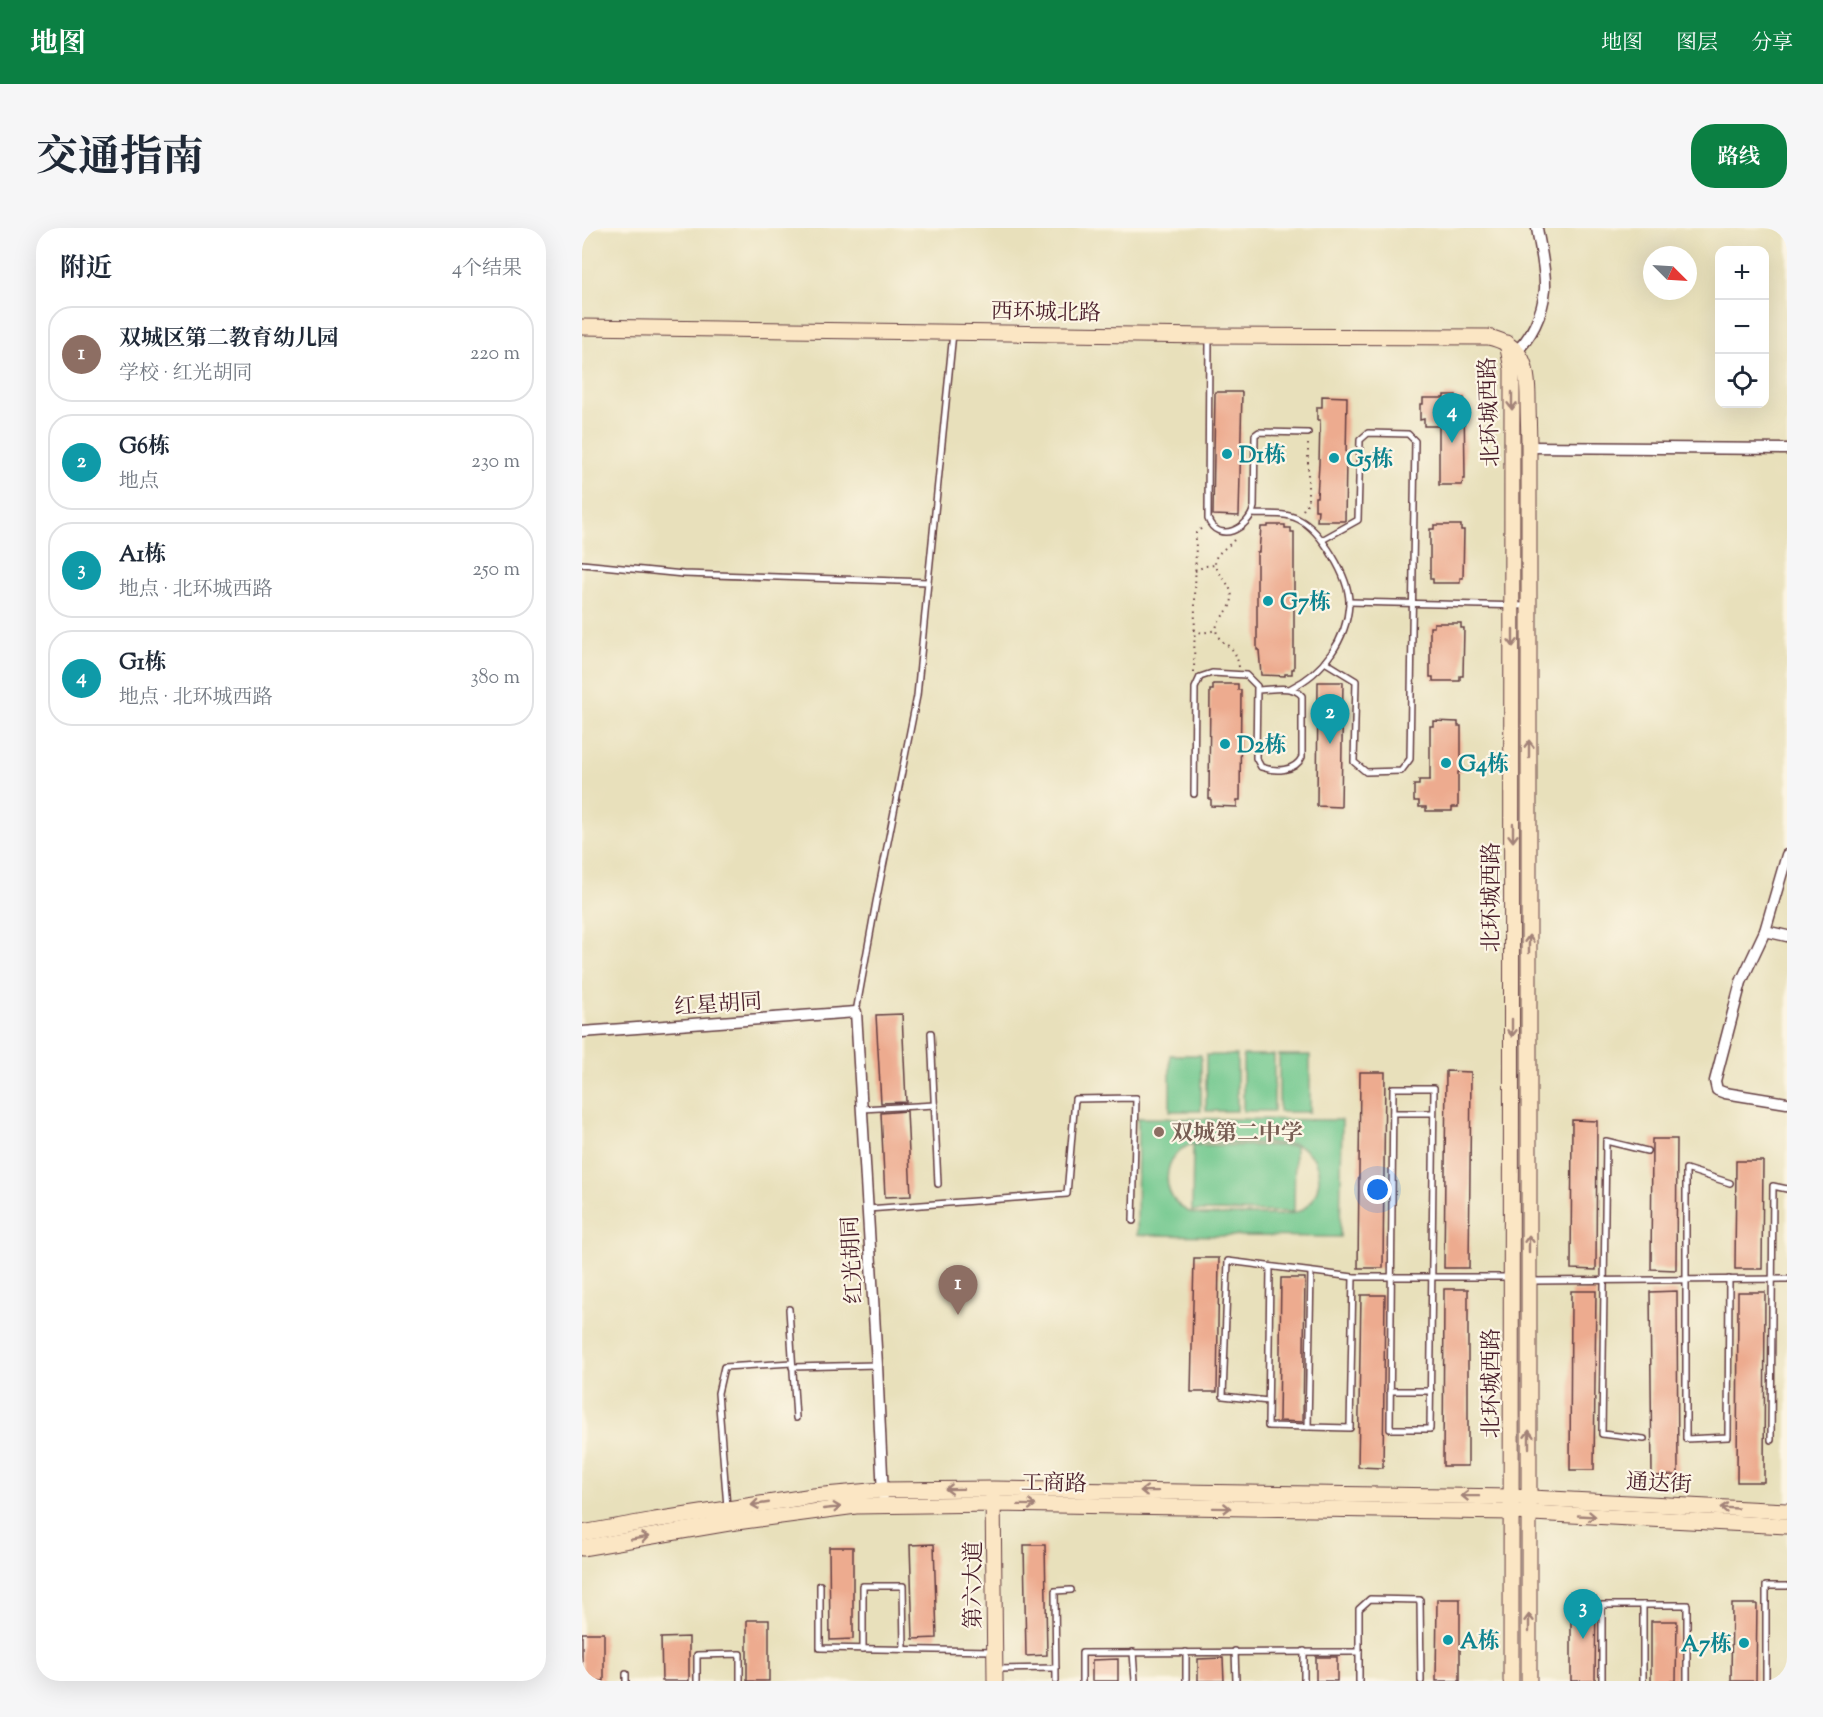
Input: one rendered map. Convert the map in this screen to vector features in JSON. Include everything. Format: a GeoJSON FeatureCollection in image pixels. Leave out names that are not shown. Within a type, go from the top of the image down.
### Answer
{"type":"FeatureCollection","features":[{"type":"Feature","properties":{"kind":"main road","name":"西环城北路"},"geometry":{"type":"LineString","coordinates":[[582,327],[1209,336],[1488,337],[1512,350]]}},
{"type":"Feature","properties":{"kind":"main road","name":"北环城西路"},"geometry":{"type":"LineString","coordinates":[[1512,350],[1524,361],[1528,377],[1529,447],[1529,1681]]}},
{"type":"Feature","properties":{"kind":"main road","name":"北环城西路"},"geometry":{"type":"LineString","coordinates":[[1511,1681],[1512,350]]}},
{"type":"Feature","properties":{"kind":"main road","name":"工商路"},"geometry":{"type":"LineString","coordinates":[[582,1533],[813,1496],[1529,1505]]}},
{"type":"Feature","properties":{"kind":"main road","name":"第六大道"},"geometry":{"type":"LineString","coordinates":[[993,1497],[995,1675]]}},
{"type":"Feature","properties":{"kind":"main road","name":"工商路"},"geometry":{"type":"LineString","coordinates":[[582,1548],[799,1512],[856,1506],[883,1498]]}},
{"type":"Feature","properties":{"kind":"main road","name":"通达街"},"geometry":{"type":"LineString","coordinates":[[1529,1505],[1787,1511]]}},
{"type":"Feature","properties":{"kind":"main road","name":"通达街"},"geometry":{"type":"LineString","coordinates":[[1529,1505],[1787,1526]]}},
{"type":"Feature","properties":{"kind":"street"},"geometry":{"type":"LineString","coordinates":[[1512,350],[1537,322],[1545,288],[1537,228]]}},
{"type":"Feature","properties":{"kind":"street"},"geometry":{"type":"LineString","coordinates":[[1529,447],[1787,449]]}},
{"type":"Feature","properties":{"kind":"street"},"geometry":{"type":"LineString","coordinates":[[1787,855],[1765,931],[1741,982],[1715,1081],[1717,1090],[1725,1093],[1787,1104]]}},
{"type":"Feature","properties":{"kind":"street"},"geometry":{"type":"LineString","coordinates":[[1765,931],[1787,936]]}},
{"type":"Feature","properties":{"kind":"street","name":"红星胡同"},"geometry":{"type":"LineString","coordinates":[[582,1032],[856,1012]]}},
{"type":"Feature","properties":{"kind":"street","name":"红光胡同"},"geometry":{"type":"LineString","coordinates":[[856,1012],[883,1498]]}},
{"type":"Feature","properties":{"kind":"lane"},"geometry":{"type":"LineString","coordinates":[[856,1012],[917,696],[954,332]]}},
{"type":"Feature","properties":{"kind":"lane"},"geometry":{"type":"LineString","coordinates":[[1209,336],[1209,523],[1220,531],[1230,532],[1245,524],[1252,514],[1255,435],[1259,432],[1308,433]]}},
{"type":"Feature","properties":{"kind":"lane"},"geometry":{"type":"LineString","coordinates":[[1322,540],[1358,520],[1360,440],[1368,433],[1408,434],[1415,441],[1410,759],[1401,771],[1366,772],[1354,762],[1356,681],[1325,662]]}},
{"type":"Feature","properties":{"kind":"lane"},"geometry":{"type":"LineString","coordinates":[[1252,514],[1290,516],[1299,519],[1322,540],[1337,562],[1349,602],[1335,648],[1325,662],[1309,677],[1290,689]]}},
{"type":"Feature","properties":{"kind":"lane"},"geometry":{"type":"LineString","coordinates":[[582,564],[683,574],[927,582]]}},
{"type":"Feature","properties":{"kind":"lane"},"geometry":{"type":"LineString","coordinates":[[1349,602],[1529,606]]}},
{"type":"Feature","properties":{"kind":"lane"},"geometry":{"type":"LineString","coordinates":[[1194,794],[1195,688],[1200,677],[1212,673],[1240,673],[1246,675],[1257,686],[1257,690],[1258,763],[1264,769],[1288,769],[1297,765],[1302,757],[1303,701],[1300,692],[1290,689],[1257,690]]}},
{"type":"Feature","properties":{"kind":"lane"},"geometry":{"type":"LineString","coordinates":[[931,1033],[938,1184]]}},
{"type":"Feature","properties":{"kind":"lane"},"geometry":{"type":"LineString","coordinates":[[1393,1088],[1434,1088],[1433,1113],[1430,1429],[1390,1429],[1393,1088]]}},
{"type":"Feature","properties":{"kind":"lane"},"geometry":{"type":"LineString","coordinates":[[868,1209],[1067,1194],[1075,1099],[1136,1098],[1133,1221]]}},
{"type":"Feature","properties":{"kind":"lane"},"geometry":{"type":"LineString","coordinates":[[862,1109],[935,1105]]}},
{"type":"Feature","properties":{"kind":"lane"},"geometry":{"type":"LineString","coordinates":[[1393,1113],[1433,1113]]}},
{"type":"Feature","properties":{"kind":"lane"},"geometry":{"type":"LineString","coordinates":[[1644,1439],[1602,1434],[1606,1141],[1647,1151]]}},
{"type":"Feature","properties":{"kind":"lane"},"geometry":{"type":"LineString","coordinates":[[1729,1279],[1728,1437],[1686,1439],[1686,1169],[1730,1183]]}},
{"type":"Feature","properties":{"kind":"lane"},"geometry":{"type":"LineString","coordinates":[[1771,1440],[1773,1186],[1787,1189]]}},
{"type":"Feature","properties":{"kind":"lane"},"geometry":{"type":"LineString","coordinates":[[1268,1401],[1224,1396],[1228,1261],[1353,1277],[1512,1277]]}},
{"type":"Feature","properties":{"kind":"lane"},"geometry":{"type":"LineString","coordinates":[[1269,1267],[1268,1426],[1350,1428],[1353,1277]]}},
{"type":"Feature","properties":{"kind":"lane"},"geometry":{"type":"LineString","coordinates":[[1308,1427],[1311,1272]]}},
{"type":"Feature","properties":{"kind":"lane"},"geometry":{"type":"LineString","coordinates":[[1528,1281],[1787,1279]]}},
{"type":"Feature","properties":{"kind":"lane"},"geometry":{"type":"LineString","coordinates":[[789,1309],[796,1418]]}},
{"type":"Feature","properties":{"kind":"lane"},"geometry":{"type":"LineString","coordinates":[[727,1509],[718,1393],[724,1367],[877,1365]]}},
{"type":"Feature","properties":{"kind":"lane"},"geometry":{"type":"LineString","coordinates":[[1390,1391],[1431,1391]]}},
{"type":"Feature","properties":{"kind":"lane"},"geometry":{"type":"LineString","coordinates":[[820,1585],[820,1648],[995,1651]]}},
{"type":"Feature","properties":{"kind":"lane"},"geometry":{"type":"LineString","coordinates":[[863,1649],[863,1586],[903,1586],[904,1649]]}},
{"type":"Feature","properties":{"kind":"lane"},"geometry":{"type":"LineString","coordinates":[[1766,1681],[1766,1586],[1787,1586]]}},
{"type":"Feature","properties":{"kind":"lane"},"geometry":{"type":"LineString","coordinates":[[1056,1681],[1055,1591],[1071,1590]]}},
{"type":"Feature","properties":{"kind":"lane"},"geometry":{"type":"LineString","coordinates":[[1359,1681],[1359,1609],[1370,1599],[1420,1600],[1421,1681]]}},
{"type":"Feature","properties":{"kind":"lane"},"geometry":{"type":"LineString","coordinates":[[1602,1681],[1602,1605],[1687,1605],[1687,1681]]}},
{"type":"Feature","properties":{"kind":"lane"},"geometry":{"type":"LineString","coordinates":[[1643,1605],[1643,1681]]}},
{"type":"Feature","properties":{"kind":"lane"},"geometry":{"type":"LineString","coordinates":[[1304,1651],[1304,1681]]}},
{"type":"Feature","properties":{"kind":"lane"},"geometry":{"type":"LineString","coordinates":[[1133,1652],[1135,1681]]}},
{"type":"Feature","properties":{"kind":"lane"},"geometry":{"type":"LineString","coordinates":[[1186,1652],[1186,1681]]}},
{"type":"Feature","properties":{"kind":"lane"},"geometry":{"type":"LineString","coordinates":[[1235,1652],[1236,1681]]}},
{"type":"Feature","properties":{"kind":"lane"},"geometry":{"type":"LineString","coordinates":[[1082,1681],[1082,1653],[1359,1652]]}},
{"type":"Feature","properties":{"kind":"lane"},"geometry":{"type":"LineString","coordinates":[[697,1681],[697,1655],[740,1654],[740,1681]]}},
{"type":"Feature","properties":{"kind":"lane"},"geometry":{"type":"LineString","coordinates":[[995,1675],[1056,1668]]}},
{"type":"Feature","properties":{"kind":"path"},"geometry":{"type":"LineString","coordinates":[[1299,519],[1308,502],[1308,433]]}},
{"type":"Feature","properties":{"kind":"path"},"geometry":{"type":"LineString","coordinates":[[1200,677],[1193,671],[1196,533],[1209,523]]}},
{"type":"Feature","properties":{"kind":"path"},"geometry":{"type":"LineString","coordinates":[[1238,529],[1234,540],[1216,558],[1215,566],[1228,584],[1232,598],[1230,606],[1218,623],[1217,630],[1220,639],[1233,649],[1237,656],[1240,673]]}},
{"type":"Feature","properties":{"kind":"path"},"geometry":{"type":"LineString","coordinates":[[1195,571],[1205,566],[1215,566]]}},
{"type":"Feature","properties":{"kind":"path"},"geometry":{"type":"LineString","coordinates":[[1194,630],[1202,633],[1217,630]]}},
{"type":"Feature","properties":{"kind":"green space"},"geometry":{"type":"Polygon","coordinates":[[[1170,1055],[1201,1055],[1201,1111],[1170,1111],[1170,1055]]]}},
{"type":"Feature","properties":{"kind":"green space"},"geometry":{"type":"Polygon","coordinates":[[[1206,1055],[1237,1055],[1237,1111],[1206,1111],[1206,1055]]]}},
{"type":"Feature","properties":{"kind":"green space"},"geometry":{"type":"Polygon","coordinates":[[[1243,1055],[1274,1055],[1274,1111],[1243,1111],[1243,1055]]]}},
{"type":"Feature","properties":{"kind":"green space"},"geometry":{"type":"Polygon","coordinates":[[[1279,1055],[1310,1055],[1310,1112],[1279,1112],[1279,1055]]]}},
{"type":"Feature","properties":{"kind":"green space"},"geometry":{"type":"Polygon","coordinates":[[[1138,1118],[1342,1120],[1340,1237],[1137,1235],[1138,1118]],[[1203,1142],[1188,1146],[1176,1154],[1170,1165],[1167,1178],[1169,1190],[1176,1202],[1187,1211],[1202,1215],[1294,1213],[1302,1210],[1312,1201],[1319,1180],[1314,1159],[1303,1148],[1293,1144],[1203,1142]]]}},
{"type":"Feature","properties":{"kind":"green space"},"geometry":{"type":"Polygon","coordinates":[[[1193,1145],[1295,1146],[1294,1212],[1192,1211],[1193,1145]]]}},
{"type":"Feature","properties":{"kind":"building","name":"D1栋"},"geometry":{"type":"Polygon","coordinates":[[[1215,392],[1242,392],[1239,516],[1213,515],[1215,392]]]}},
{"type":"Feature","properties":{"kind":"building"},"geometry":{"type":"Polygon","coordinates":[[[1444,395],[1464,398],[1465,479],[1462,485],[1439,485],[1439,426],[1424,426],[1424,419],[1420,420],[1420,404],[1423,404],[1423,398],[1444,398],[1444,395]]]}},
{"type":"Feature","properties":{"kind":"building","name":"G5栋"},"geometry":{"type":"Polygon","coordinates":[[[1322,396],[1347,397],[1345,521],[1317,521],[1318,510],[1315,510],[1315,497],[1317,497],[1320,420],[1317,420],[1317,407],[1322,407],[1322,396]]]}},
{"type":"Feature","properties":{"kind":"building","name":"G7栋"},"geometry":{"type":"Polygon","coordinates":[[[1268,525],[1285,525],[1285,528],[1291,528],[1291,532],[1294,532],[1294,669],[1292,669],[1292,674],[1285,674],[1285,676],[1261,675],[1259,650],[1257,650],[1257,552],[1259,552],[1261,527],[1268,527],[1268,525]]]}},
{"type":"Feature","properties":{"kind":"building"},"geometry":{"type":"Polygon","coordinates":[[[1434,525],[1461,525],[1461,530],[1464,530],[1463,578],[1460,578],[1460,583],[1433,583],[1433,579],[1430,579],[1430,529],[1434,529],[1434,525]]]}},
{"type":"Feature","properties":{"kind":"building"},"geometry":{"type":"Polygon","coordinates":[[[1434,623],[1461,623],[1461,628],[1464,628],[1463,676],[1460,676],[1460,681],[1433,681],[1433,677],[1430,677],[1430,627],[1434,627],[1434,623]]]}},
{"type":"Feature","properties":{"kind":"building"},"geometry":{"type":"Polygon","coordinates":[[[1318,682],[1343,682],[1341,807],[1317,806],[1318,682]]]}},
{"type":"Feature","properties":{"kind":"building","name":"D2栋"},"geometry":{"type":"Polygon","coordinates":[[[1213,684],[1238,684],[1238,690],[1241,690],[1240,800],[1237,800],[1237,807],[1211,806],[1211,799],[1209,799],[1210,690],[1213,690],[1213,684]]]}},
{"type":"Feature","properties":{"kind":"building","name":"G4栋"},"geometry":{"type":"Polygon","coordinates":[[[1433,721],[1458,722],[1458,726],[1461,726],[1458,807],[1452,807],[1452,811],[1426,811],[1426,807],[1419,807],[1419,801],[1414,801],[1414,785],[1419,785],[1419,780],[1430,780],[1430,726],[1433,726],[1433,721]]]}},
{"type":"Feature","properties":{"kind":"building"},"geometry":{"type":"Polygon","coordinates":[[[902,1014],[906,1102],[881,1103],[876,1015],[902,1014]]]}},
{"type":"Feature","properties":{"kind":"building"},"geometry":{"type":"Polygon","coordinates":[[[1446,1071],[1471,1072],[1469,1268],[1444,1268],[1446,1071]]]}},
{"type":"Feature","properties":{"kind":"building"},"geometry":{"type":"Polygon","coordinates":[[[1360,1072],[1385,1072],[1383,1268],[1358,1268],[1360,1072]]]}},
{"type":"Feature","properties":{"kind":"building"},"geometry":{"type":"Polygon","coordinates":[[[907,1111],[911,1196],[885,1197],[881,1113],[907,1111]]]}},
{"type":"Feature","properties":{"kind":"building"},"geometry":{"type":"Polygon","coordinates":[[[1572,1120],[1597,1121],[1596,1270],[1571,1269],[1572,1120]]]}},
{"type":"Feature","properties":{"kind":"building"},"geometry":{"type":"Polygon","coordinates":[[[1652,1139],[1677,1139],[1676,1270],[1651,1269],[1652,1139]]]}},
{"type":"Feature","properties":{"kind":"building"},"geometry":{"type":"Polygon","coordinates":[[[1736,1161],[1763,1161],[1762,1269],[1735,1269],[1736,1161]]]}},
{"type":"Feature","properties":{"kind":"building"},"geometry":{"type":"Polygon","coordinates":[[[1194,1258],[1219,1258],[1217,1392],[1191,1392],[1194,1258]]]}},
{"type":"Feature","properties":{"kind":"building"},"geometry":{"type":"Polygon","coordinates":[[[1281,1278],[1305,1278],[1303,1422],[1279,1421],[1281,1278]]]}},
{"type":"Feature","properties":{"kind":"building"},"geometry":{"type":"Polygon","coordinates":[[[1444,1289],[1468,1289],[1468,1466],[1443,1466],[1444,1289]]]}},
{"type":"Feature","properties":{"kind":"building"},"geometry":{"type":"Polygon","coordinates":[[[1571,1291],[1596,1291],[1594,1470],[1570,1470],[1571,1291]]]}},
{"type":"Feature","properties":{"kind":"building"},"geometry":{"type":"Polygon","coordinates":[[[1677,1291],[1678,1475],[1652,1476],[1650,1292],[1677,1291]]]}},
{"type":"Feature","properties":{"kind":"building"},"geometry":{"type":"Polygon","coordinates":[[[1738,1292],[1765,1292],[1764,1482],[1737,1482],[1738,1292]]]}},
{"type":"Feature","properties":{"kind":"building"},"geometry":{"type":"Polygon","coordinates":[[[1361,1295],[1385,1295],[1383,1468],[1358,1467],[1361,1295]]]}},
{"type":"Feature","properties":{"kind":"building"},"geometry":{"type":"Polygon","coordinates":[[[934,1544],[937,1638],[913,1639],[910,1545],[934,1544]]]}},
{"type":"Feature","properties":{"kind":"building"},"geometry":{"type":"Polygon","coordinates":[[[1024,1545],[1045,1545],[1047,1655],[1026,1656],[1024,1545]]]}},
{"type":"Feature","properties":{"kind":"building"},"geometry":{"type":"Polygon","coordinates":[[[829,1547],[853,1547],[853,1639],[830,1640],[829,1547]]]}},
{"type":"Feature","properties":{"kind":"building"},"geometry":{"type":"Polygon","coordinates":[[[1571,1597],[1596,1597],[1595,1681],[1571,1681],[1571,1597]]]}},
{"type":"Feature","properties":{"kind":"building","name":"A栋"},"geometry":{"type":"Polygon","coordinates":[[[1437,1599],[1460,1599],[1460,1681],[1436,1681],[1437,1599]]]}},
{"type":"Feature","properties":{"kind":"building","name":"A7栋"},"geometry":{"type":"Polygon","coordinates":[[[1732,1604],[1757,1604],[1756,1681],[1731,1681],[1732,1604]]]}},
{"type":"Feature","properties":{"kind":"building"},"geometry":{"type":"Polygon","coordinates":[[[747,1620],[769,1620],[769,1681],[747,1681],[747,1620]]]}},
{"type":"Feature","properties":{"kind":"building"},"geometry":{"type":"Polygon","coordinates":[[[1651,1621],[1677,1621],[1676,1681],[1651,1681],[1651,1621]]]}},
{"type":"Feature","properties":{"kind":"building"},"geometry":{"type":"Polygon","coordinates":[[[582,1633],[604,1633],[604,1681],[582,1681],[582,1633]]]}},
{"type":"Feature","properties":{"kind":"building"},"geometry":{"type":"Polygon","coordinates":[[[689,1637],[689,1681],[662,1681],[661,1638],[689,1637]]]}},
{"type":"Feature","properties":{"kind":"building"},"geometry":{"type":"Polygon","coordinates":[[[1316,1657],[1337,1657],[1337,1681],[1316,1681],[1316,1657]]]}},
{"type":"Feature","properties":{"kind":"building"},"geometry":{"type":"Polygon","coordinates":[[[1223,1658],[1224,1681],[1198,1681],[1198,1659],[1223,1658]]]}},
{"type":"Feature","properties":{"kind":"building"},"geometry":{"type":"Polygon","coordinates":[[[1118,1659],[1118,1681],[1092,1681],[1092,1660],[1118,1659]]]}},
{"type":"Feature","properties":{"kind":"place","name":"G1栋"},"geometry":{"type":"Point","coordinates":[1452,443]}},
{"type":"Feature","properties":{"kind":"place","name":"D1栋"},"geometry":{"type":"Point","coordinates":[1227,454]}},
{"type":"Feature","properties":{"kind":"place","name":"G5栋"},"geometry":{"type":"Point","coordinates":[1334,458]}},
{"type":"Feature","properties":{"kind":"place","name":"G7栋"},"geometry":{"type":"Point","coordinates":[1268,601]}},
{"type":"Feature","properties":{"kind":"place","name":"D2栋"},"geometry":{"type":"Point","coordinates":[1225,744]}},
{"type":"Feature","properties":{"kind":"place","name":"G6栋"},"geometry":{"type":"Point","coordinates":[1330,744]}},
{"type":"Feature","properties":{"kind":"place","name":"G4栋"},"geometry":{"type":"Point","coordinates":[1446,763]}},
{"type":"Feature","properties":{"kind":"place","name":"双城第二中学"},"geometry":{"type":"Point","coordinates":[1159,1132]}},
{"type":"Feature","properties":{"kind":"place","name":"双城区第二教育幼儿园"},"geometry":{"type":"Point","coordinates":[958,1315]}},
{"type":"Feature","properties":{"kind":"place","name":"A1栋"},"geometry":{"type":"Point","coordinates":[1583,1639]}},
{"type":"Feature","properties":{"kind":"place","name":"A栋"},"geometry":{"type":"Point","coordinates":[1448,1640]}},
{"type":"Feature","properties":{"kind":"place","name":"A7栋"},"geometry":{"type":"Point","coordinates":[1744,1643]}}]}
